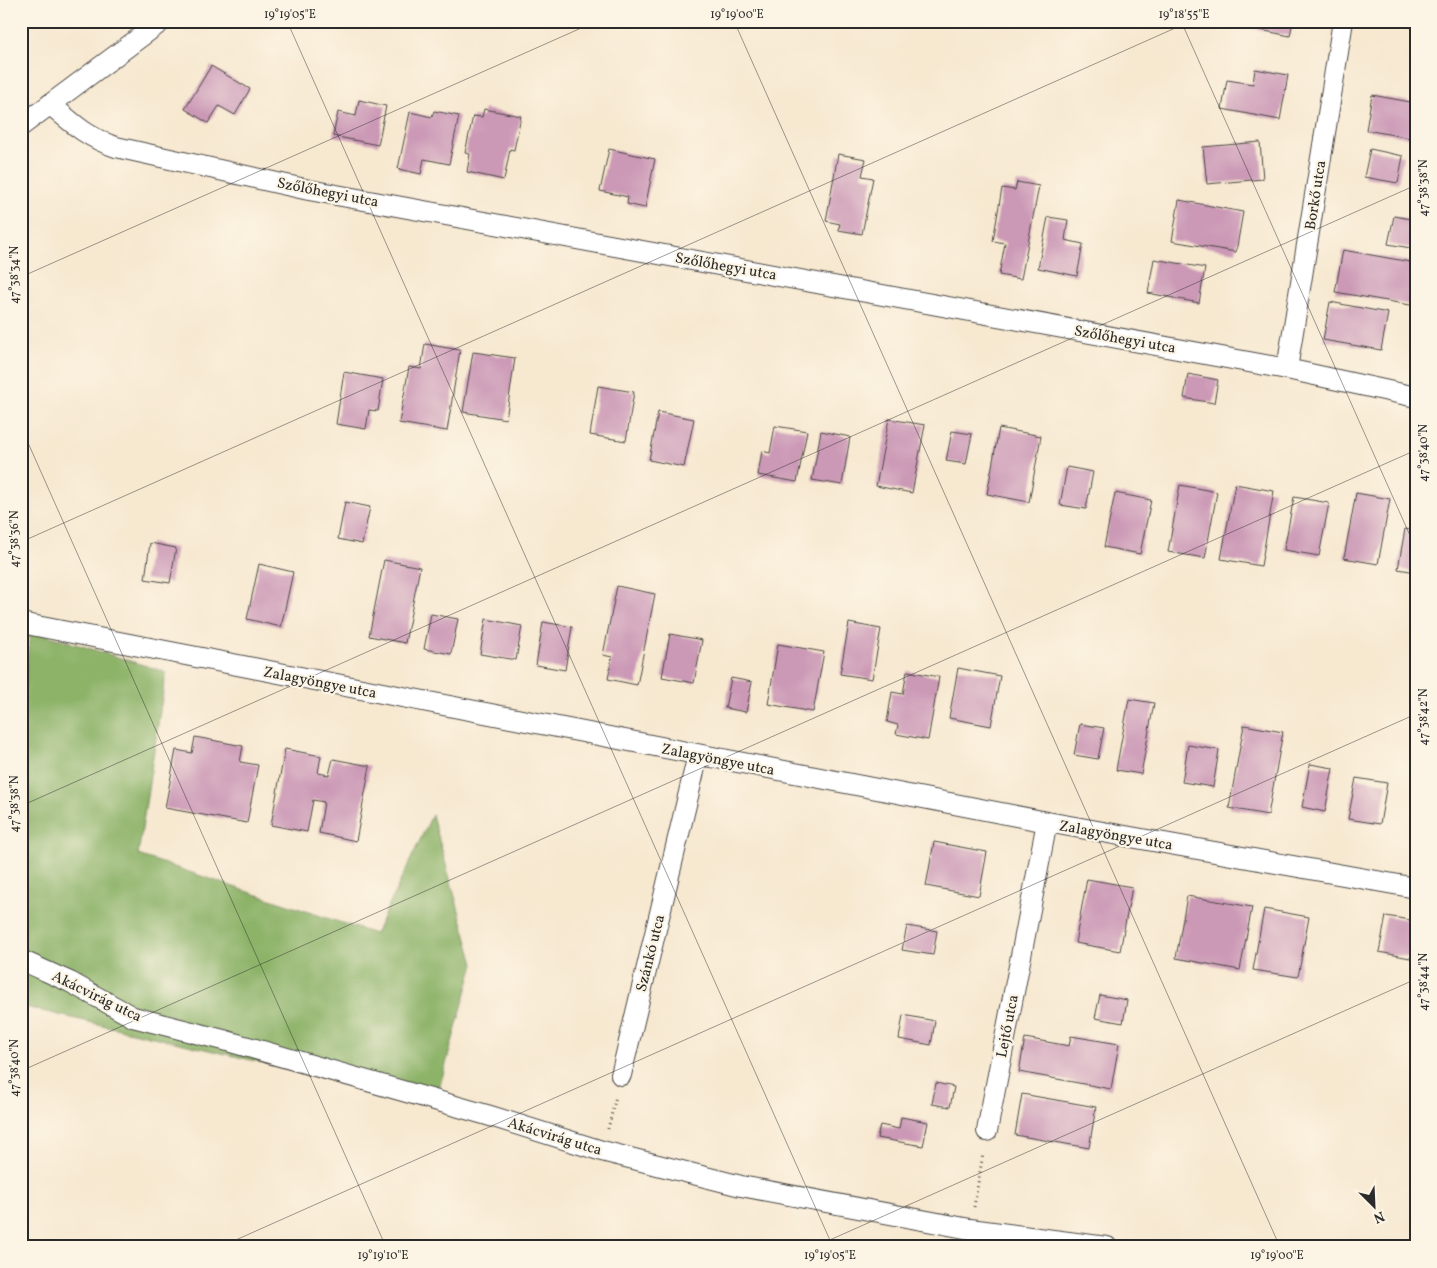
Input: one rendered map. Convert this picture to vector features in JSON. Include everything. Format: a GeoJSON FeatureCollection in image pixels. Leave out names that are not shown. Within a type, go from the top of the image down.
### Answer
{"type":"FeatureCollection","features":[{"type":"Feature","properties":{"kind":"street"},"geometry":{"type":"LineString","coordinates":[[21,126],[162,21]]}},
{"type":"Feature","properties":{"kind":"street","name":"Borkő utca"},"geometry":{"type":"LineString","coordinates":[[1287,369],[1343,21]]}},
{"type":"Feature","properties":{"kind":"street","name":"Szőlőhegyi utca"},"geometry":{"type":"LineString","coordinates":[[50,104],[76,127],[98,142],[309,190],[1287,369],[1416,396]]}},
{"type":"Feature","properties":{"kind":"street","name":"Zalagyöngye utca"},"geometry":{"type":"LineString","coordinates":[[21,623],[1047,822],[1416,888]]}},
{"type":"Feature","properties":{"kind":"street","name":"Szánkó utca"},"geometry":{"type":"LineString","coordinates":[[621,1075],[698,755]]}},
{"type":"Feature","properties":{"kind":"street","name":"Lejtő utca"},"geometry":{"type":"LineString","coordinates":[[986,1131],[1047,822]]}},
{"type":"Feature","properties":{"kind":"street","name":"Akácvirág utca"},"geometry":{"type":"LineString","coordinates":[[21,960],[70,982],[132,1017],[227,1041],[487,1115],[602,1151],[741,1186],[970,1229],[1107,1247]]}},
{"type":"Feature","properties":{"kind":"path"},"geometry":{"type":"LineString","coordinates":[[602,1151],[621,1075]]}},
{"type":"Feature","properties":{"kind":"path"},"geometry":{"type":"LineString","coordinates":[[970,1229],[986,1131]]}},
{"type":"Feature","properties":{"kind":"green space"},"geometry":{"type":"Polygon","coordinates":[[[30,630],[166,672],[138,855],[375,934],[432,815],[474,964],[435,1103],[21,1006],[21,730],[30,630]]]}},
{"type":"Feature","properties":{"kind":"building"},"geometry":{"type":"Polygon","coordinates":[[[1216,21],[1293,21],[1290,36],[1216,21]]]}},
{"type":"Feature","properties":{"kind":"building"},"geometry":{"type":"Polygon","coordinates":[[[1416,21],[1416,28],[1384,22],[1416,21]]]}},
{"type":"Feature","properties":{"kind":"building"},"geometry":{"type":"Polygon","coordinates":[[[211,66],[250,89],[235,115],[219,106],[208,123],[185,109],[211,66]]]}},
{"type":"Feature","properties":{"kind":"building"},"geometry":{"type":"Polygon","coordinates":[[[1255,69],[1288,75],[1280,120],[1222,109],[1227,80],[1253,84],[1255,69]]]}},
{"type":"Feature","properties":{"kind":"building"},"geometry":{"type":"Polygon","coordinates":[[[1372,95],[1416,103],[1416,139],[1366,130],[1372,95]]]}},
{"type":"Feature","properties":{"kind":"building"},"geometry":{"type":"Polygon","coordinates":[[[359,100],[386,106],[378,145],[333,136],[338,112],[356,116],[359,100]]]}},
{"type":"Feature","properties":{"kind":"building"},"geometry":{"type":"Polygon","coordinates":[[[484,109],[521,116],[514,150],[510,149],[504,180],[467,172],[470,154],[465,153],[473,116],[482,117],[484,109]]]}},
{"type":"Feature","properties":{"kind":"building"},"geometry":{"type":"Polygon","coordinates":[[[434,111],[459,116],[449,164],[424,159],[421,174],[398,169],[410,112],[432,117],[434,111]]]}},
{"type":"Feature","properties":{"kind":"building"},"geometry":{"type":"Polygon","coordinates":[[[1260,142],[1263,179],[1207,184],[1203,147],[1260,142]]]}},
{"type":"Feature","properties":{"kind":"building"},"geometry":{"type":"Polygon","coordinates":[[[609,149],[655,159],[645,208],[627,204],[628,197],[600,191],[609,149]]]}},
{"type":"Feature","properties":{"kind":"building"},"geometry":{"type":"Polygon","coordinates":[[[1370,149],[1403,156],[1398,183],[1364,177],[1370,149]]]}},
{"type":"Feature","properties":{"kind":"building"},"geometry":{"type":"Polygon","coordinates":[[[838,154],[866,159],[862,176],[873,178],[862,234],[838,230],[840,224],[826,221],[838,154]]]}},
{"type":"Feature","properties":{"kind":"building"},"geometry":{"type":"Polygon","coordinates":[[[1017,182],[1039,186],[1021,279],[999,275],[1005,243],[993,241],[1002,188],[1015,190],[1017,182]]]}},
{"type":"Feature","properties":{"kind":"building"},"geometry":{"type":"Polygon","coordinates":[[[1179,200],[1243,212],[1236,252],[1172,241],[1179,200]]]}},
{"type":"Feature","properties":{"kind":"building"},"geometry":{"type":"Polygon","coordinates":[[[1394,216],[1416,220],[1416,249],[1388,244],[1394,216]]]}},
{"type":"Feature","properties":{"kind":"building"},"geometry":{"type":"Polygon","coordinates":[[[1048,217],[1068,220],[1065,240],[1083,244],[1077,276],[1038,268],[1048,217]]]}},
{"type":"Feature","properties":{"kind":"building"},"geometry":{"type":"Polygon","coordinates":[[[1343,250],[1416,263],[1416,306],[1335,292],[1343,250]]]}},
{"type":"Feature","properties":{"kind":"building"},"geometry":{"type":"Polygon","coordinates":[[[1154,259],[1205,268],[1199,303],[1148,293],[1154,259]]]}},
{"type":"Feature","properties":{"kind":"building"},"geometry":{"type":"Polygon","coordinates":[[[1330,302],[1388,313],[1381,350],[1323,340],[1330,302]]]}},
{"type":"Feature","properties":{"kind":"building"},"geometry":{"type":"Polygon","coordinates":[[[425,344],[460,350],[447,431],[399,423],[409,367],[421,369],[425,344]]]}},
{"type":"Feature","properties":{"kind":"building"},"geometry":{"type":"Polygon","coordinates":[[[473,352],[515,358],[506,419],[463,412],[473,352]]]}},
{"type":"Feature","properties":{"kind":"building"},"geometry":{"type":"Polygon","coordinates":[[[344,372],[383,379],[378,411],[369,410],[366,429],[336,424],[344,372]]]}},
{"type":"Feature","properties":{"kind":"building"},"geometry":{"type":"Polygon","coordinates":[[[1188,374],[1218,380],[1214,403],[1184,398],[1188,374]]]}},
{"type":"Feature","properties":{"kind":"building"},"geometry":{"type":"Polygon","coordinates":[[[598,386],[634,392],[626,441],[590,435],[598,386]]]}},
{"type":"Feature","properties":{"kind":"building"},"geometry":{"type":"Polygon","coordinates":[[[658,412],[694,419],[684,467],[649,460],[658,412]]]}},
{"type":"Feature","properties":{"kind":"building"},"geometry":{"type":"Polygon","coordinates":[[[889,419],[925,425],[912,493],[876,486],[889,419]]]}},
{"type":"Feature","properties":{"kind":"building"},"geometry":{"type":"Polygon","coordinates":[[[775,426],[807,431],[797,482],[758,475],[762,451],[770,453],[775,426]]]}},
{"type":"Feature","properties":{"kind":"building"},"geometry":{"type":"Polygon","coordinates":[[[999,428],[1041,436],[1029,502],[987,494],[999,428]]]}},
{"type":"Feature","properties":{"kind":"building"},"geometry":{"type":"Polygon","coordinates":[[[821,431],[850,437],[842,485],[812,480],[821,431]]]}},
{"type":"Feature","properties":{"kind":"building"},"geometry":{"type":"Polygon","coordinates":[[[952,431],[972,434],[966,464],[946,461],[952,431]]]}},
{"type":"Feature","properties":{"kind":"building"},"geometry":{"type":"Polygon","coordinates":[[[1067,467],[1093,472],[1086,509],[1060,505],[1067,467]]]}},
{"type":"Feature","properties":{"kind":"building"},"geometry":{"type":"Polygon","coordinates":[[[1235,484],[1274,491],[1261,566],[1221,559],[1235,484]]]}},
{"type":"Feature","properties":{"kind":"building"},"geometry":{"type":"Polygon","coordinates":[[[1180,485],[1217,492],[1205,558],[1168,552],[1180,485]]]}},
{"type":"Feature","properties":{"kind":"building"},"geometry":{"type":"Polygon","coordinates":[[[1115,493],[1151,500],[1140,554],[1104,547],[1115,493]]]}},
{"type":"Feature","properties":{"kind":"building"},"geometry":{"type":"Polygon","coordinates":[[[1356,493],[1390,499],[1378,564],[1344,558],[1356,493]]]}},
{"type":"Feature","properties":{"kind":"building"},"geometry":{"type":"Polygon","coordinates":[[[1294,497],[1329,503],[1319,556],[1284,550],[1294,497]]]}},
{"type":"Feature","properties":{"kind":"building"},"geometry":{"type":"Polygon","coordinates":[[[345,502],[370,507],[362,544],[338,539],[345,502]]]}},
{"type":"Feature","properties":{"kind":"building"},"geometry":{"type":"Polygon","coordinates":[[[1405,529],[1416,531],[1416,572],[1398,569],[1405,529]]]}},
{"type":"Feature","properties":{"kind":"building"},"geometry":{"type":"Polygon","coordinates":[[[150,543],[176,548],[170,583],[145,579],[150,543]]]}},
{"type":"Feature","properties":{"kind":"building"},"geometry":{"type":"Polygon","coordinates":[[[384,560],[420,567],[405,643],[369,636],[384,560]]]}},
{"type":"Feature","properties":{"kind":"building"},"geometry":{"type":"Polygon","coordinates":[[[259,564],[293,572],[281,627],[247,619],[259,564]]]}},
{"type":"Feature","properties":{"kind":"building"},"geometry":{"type":"Polygon","coordinates":[[[617,586],[655,594],[637,685],[608,679],[612,657],[603,655],[617,586]]]}},
{"type":"Feature","properties":{"kind":"building"},"geometry":{"type":"Polygon","coordinates":[[[431,614],[458,619],[451,654],[424,649],[431,614]]]}},
{"type":"Feature","properties":{"kind":"building"},"geometry":{"type":"Polygon","coordinates":[[[486,619],[522,626],[516,660],[480,654],[486,619]]]}},
{"type":"Feature","properties":{"kind":"building"},"geometry":{"type":"Polygon","coordinates":[[[543,622],[572,627],[565,670],[536,665],[543,622]]]}},
{"type":"Feature","properties":{"kind":"building"},"geometry":{"type":"Polygon","coordinates":[[[849,623],[881,629],[872,679],[840,674],[849,623]]]}},
{"type":"Feature","properties":{"kind":"building"},"geometry":{"type":"Polygon","coordinates":[[[670,634],[702,640],[694,683],[662,677],[670,634]]]}},
{"type":"Feature","properties":{"kind":"building"},"geometry":{"type":"Polygon","coordinates":[[[778,644],[824,652],[813,712],[768,704],[778,644]]]}},
{"type":"Feature","properties":{"kind":"building"},"geometry":{"type":"Polygon","coordinates":[[[958,668],[1000,676],[991,726],[949,718],[958,668]]]}},
{"type":"Feature","properties":{"kind":"building"},"geometry":{"type":"Polygon","coordinates":[[[907,671],[939,677],[928,740],[896,734],[898,725],[887,722],[892,692],[903,694],[907,671]]]}},
{"type":"Feature","properties":{"kind":"building"},"geometry":{"type":"Polygon","coordinates":[[[731,678],[752,682],[746,712],[725,708],[731,678]]]}},
{"type":"Feature","properties":{"kind":"building"},"geometry":{"type":"Polygon","coordinates":[[[1129,699],[1154,703],[1141,774],[1116,770],[1129,699]]]}},
{"type":"Feature","properties":{"kind":"building"},"geometry":{"type":"Polygon","coordinates":[[[1080,724],[1104,728],[1098,759],[1074,755],[1080,724]]]}},
{"type":"Feature","properties":{"kind":"building"},"geometry":{"type":"Polygon","coordinates":[[[1244,725],[1283,732],[1268,815],[1229,808],[1244,725]]]}},
{"type":"Feature","properties":{"kind":"building"},"geometry":{"type":"Polygon","coordinates":[[[195,737],[243,746],[240,762],[258,765],[247,823],[165,808],[176,750],[192,753],[195,737]]]}},
{"type":"Feature","properties":{"kind":"building"},"geometry":{"type":"Polygon","coordinates":[[[1188,745],[1219,750],[1213,787],[1182,782],[1188,745]]]}},
{"type":"Feature","properties":{"kind":"building"},"geometry":{"type":"Polygon","coordinates":[[[285,749],[321,756],[318,773],[329,775],[333,759],[370,766],[356,841],[319,833],[324,802],[313,800],[307,832],[271,825],[285,749]]]}},
{"type":"Feature","properties":{"kind":"building"},"geometry":{"type":"Polygon","coordinates":[[[1310,764],[1333,768],[1325,812],[1302,807],[1310,764]]]}},
{"type":"Feature","properties":{"kind":"building"},"geometry":{"type":"Polygon","coordinates":[[[1356,778],[1387,783],[1380,824],[1348,819],[1356,778]]]}},
{"type":"Feature","properties":{"kind":"building"},"geometry":{"type":"Polygon","coordinates":[[[934,842],[987,852],[979,896],[926,886],[934,842]]]}},
{"type":"Feature","properties":{"kind":"building"},"geometry":{"type":"Polygon","coordinates":[[[1087,879],[1132,887],[1120,951],[1075,943],[1087,879]]]}},
{"type":"Feature","properties":{"kind":"building"},"geometry":{"type":"Polygon","coordinates":[[[1187,896],[1252,907],[1240,970],[1176,958],[1187,896]]]}},
{"type":"Feature","properties":{"kind":"building"},"geometry":{"type":"Polygon","coordinates":[[[1264,909],[1309,917],[1298,977],[1253,970],[1264,909]]]}},
{"type":"Feature","properties":{"kind":"building"},"geometry":{"type":"Polygon","coordinates":[[[1386,916],[1416,921],[1415,959],[1379,952],[1386,916]]]}},
{"type":"Feature","properties":{"kind":"building"},"geometry":{"type":"Polygon","coordinates":[[[907,926],[937,931],[933,955],[902,950],[907,926]]]}},
{"type":"Feature","properties":{"kind":"building"},"geometry":{"type":"Polygon","coordinates":[[[1100,995],[1127,1000],[1123,1023],[1095,1018],[1100,995]]]}},
{"type":"Feature","properties":{"kind":"building"},"geometry":{"type":"Polygon","coordinates":[[[903,1015],[935,1021],[931,1045],[899,1039],[903,1015]]]}},
{"type":"Feature","properties":{"kind":"building"},"geometry":{"type":"Polygon","coordinates":[[[1071,1036],[1119,1044],[1111,1089],[1019,1072],[1025,1038],[1069,1046],[1071,1036]]]}},
{"type":"Feature","properties":{"kind":"building"},"geometry":{"type":"Polygon","coordinates":[[[936,1083],[954,1087],[950,1107],[932,1104],[936,1083]]]}},
{"type":"Feature","properties":{"kind":"building"},"geometry":{"type":"Polygon","coordinates":[[[1022,1094],[1096,1107],[1089,1148],[1015,1135],[1022,1094]]]}},
{"type":"Feature","properties":{"kind":"building"},"geometry":{"type":"Polygon","coordinates":[[[901,1117],[928,1122],[923,1146],[877,1138],[880,1125],[899,1129],[901,1117]]]}}]}
